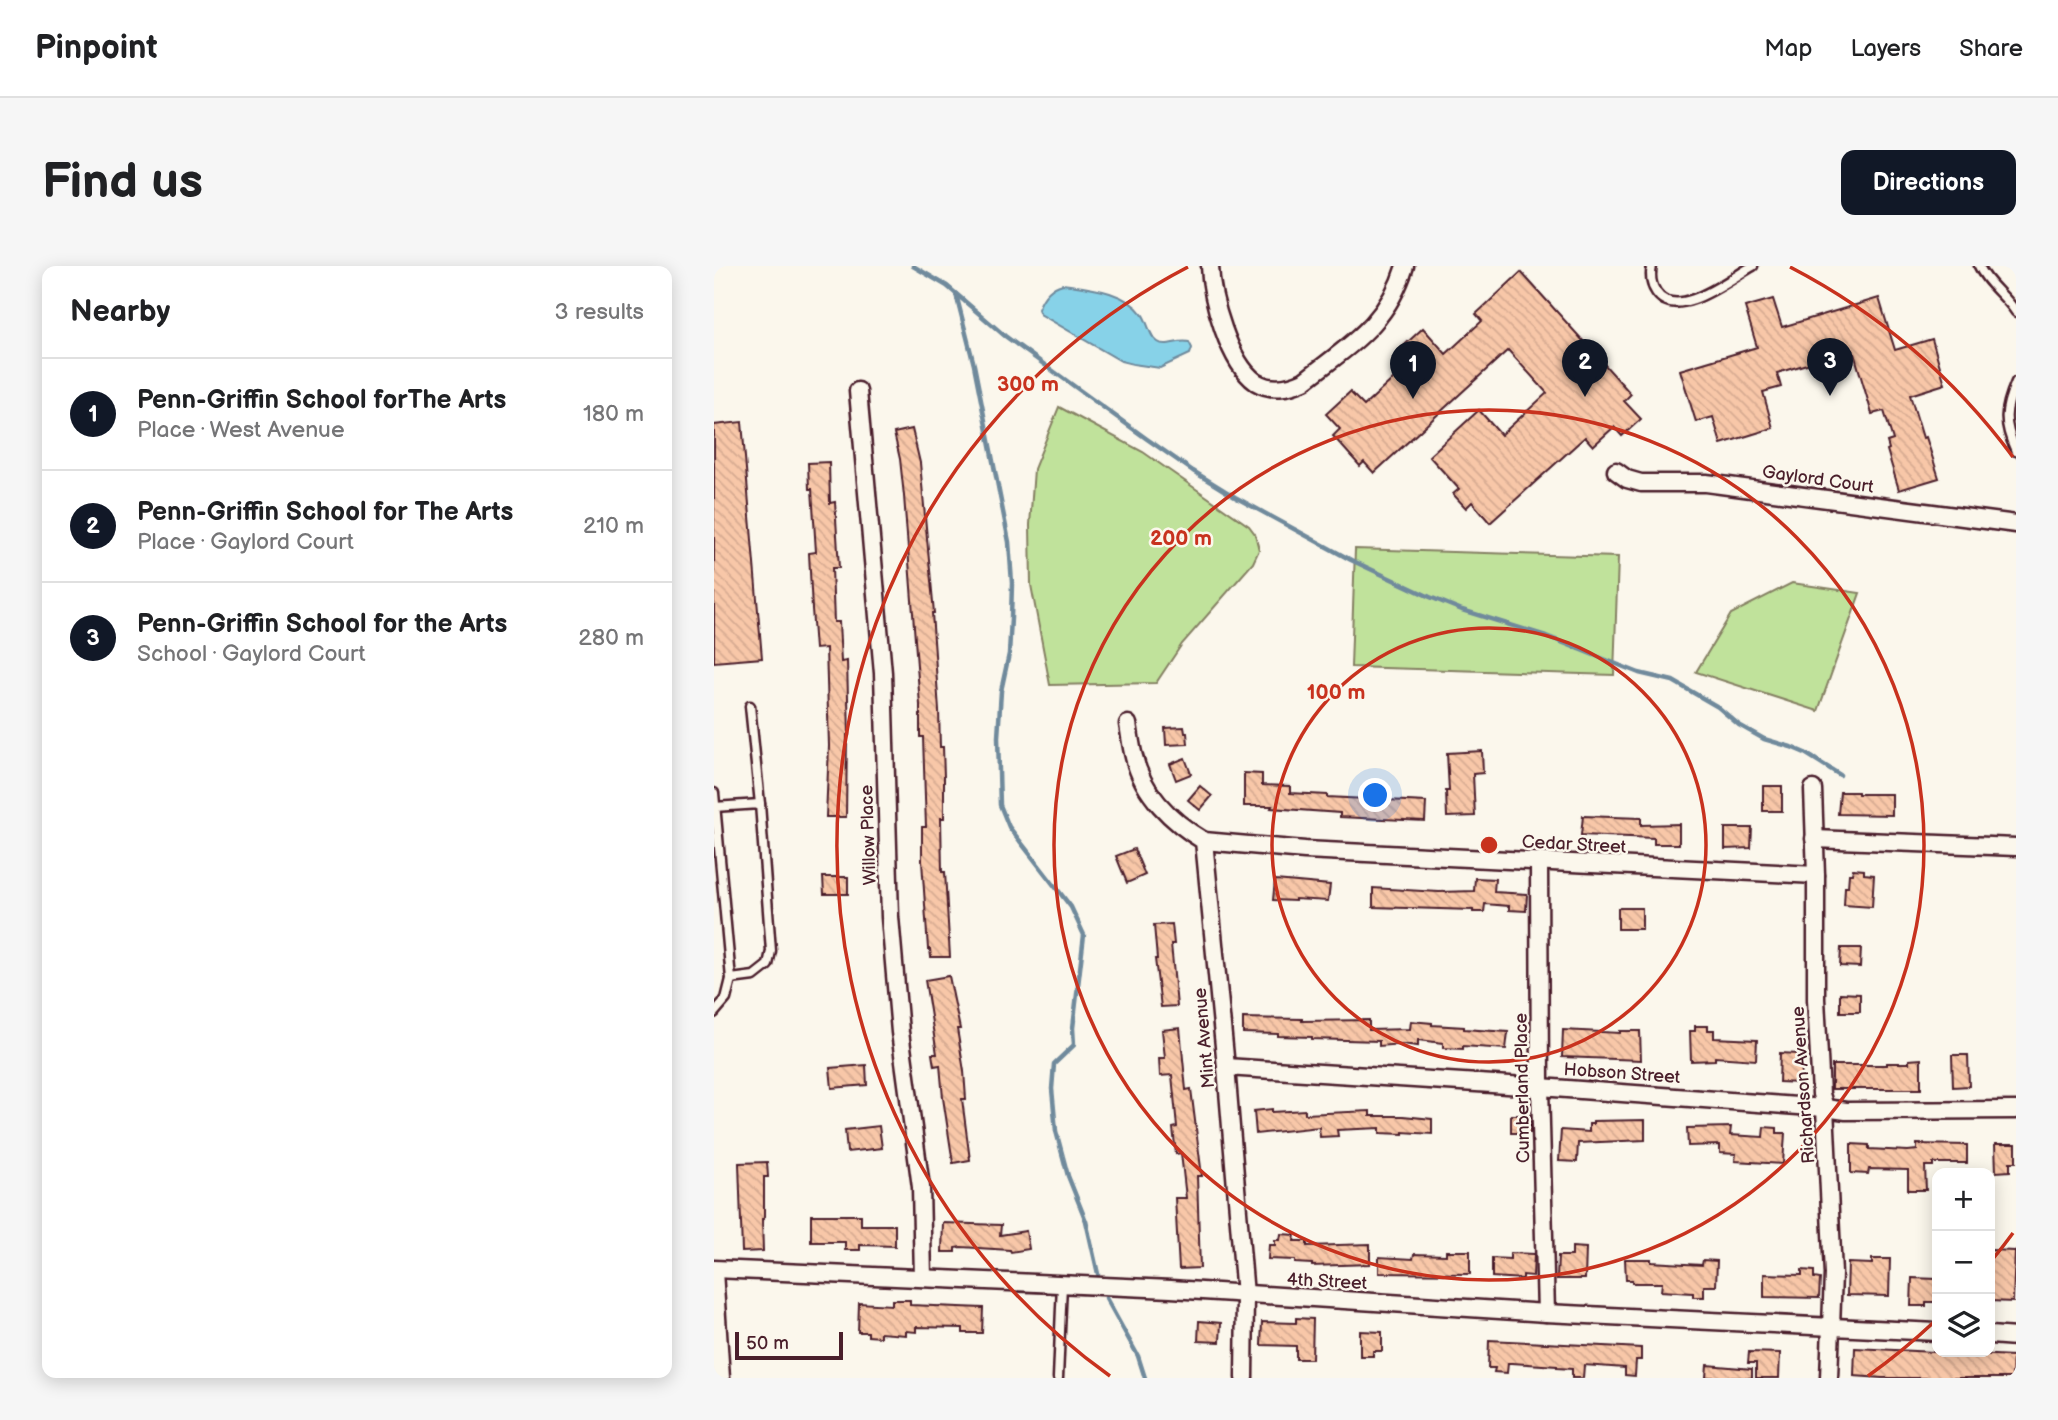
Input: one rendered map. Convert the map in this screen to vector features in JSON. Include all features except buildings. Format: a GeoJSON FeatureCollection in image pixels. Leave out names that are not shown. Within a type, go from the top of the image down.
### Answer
{"type":"FeatureCollection","features":[{"type":"Feature","properties":{"kind":"street"},"geometry":{"type":"LineString","coordinates":[[1210,266],[1224,334],[1243,369],[1256,382],[1268,387],[1291,387],[1304,382],[1371,328],[1399,285],[1405,266]]}},
{"type":"Feature","properties":{"kind":"street","name":"Willow Place"},"geometry":{"type":"LineString","coordinates":[[858,391],[883,673],[890,917],[900,1032],[921,1186],[923,1278]]}},
{"type":"Feature","properties":{"kind":"street","name":"Gaylord Court"},"geometry":{"type":"LineString","coordinates":[[1616,471],[1627,479],[1641,483],[1706,483],[2016,524]]}},
{"type":"Feature","properties":{"kind":"street"},"geometry":{"type":"LineString","coordinates":[[1128,724],[1134,758],[1150,793],[1173,819],[1204,841]]}},
{"type":"Feature","properties":{"kind":"street","name":"Richardson Avenue"},"geometry":{"type":"LineString","coordinates":[[1814,789],[1816,999],[1821,1094],[1825,1108],[1833,1274],[1829,1378]]}},
{"type":"Feature","properties":{"kind":"street"},"geometry":{"type":"LineString","coordinates":[[1814,839],[2016,847]]}},
{"type":"Feature","properties":{"kind":"street","name":"Cedar Street"},"geometry":{"type":"LineString","coordinates":[[1204,841],[1305,850],[1816,875]]}},
{"type":"Feature","properties":{"kind":"street","name":"Mint Avenue"},"geometry":{"type":"LineString","coordinates":[[1204,841],[1245,1295],[1244,1378]]}},
{"type":"Feature","properties":{"kind":"street","name":"Cumberland Place"},"geometry":{"type":"LineString","coordinates":[[1539,862],[1540,1087],[1546,1313]]}},
{"type":"Feature","properties":{"kind":"street","name":"Hobson Street"},"geometry":{"type":"LineString","coordinates":[[1226,1067],[1540,1087],[1846,1111],[2016,1110]]}},
{"type":"Feature","properties":{"kind":"street"},"geometry":{"type":"LineString","coordinates":[[714,1270],[721,1378]]}},
{"type":"Feature","properties":{"kind":"street","name":"4th Street"},"geometry":{"type":"LineString","coordinates":[[714,1270],[1171,1289],[1546,1313],[1932,1332]]}},
{"type":"Feature","properties":{"kind":"street"},"geometry":{"type":"LineString","coordinates":[[1995,1335],[2016,1337]]}},
{"type":"Feature","properties":{"kind":"lane"},"geometry":{"type":"LineString","coordinates":[[1653,266],[1650,276],[1657,295],[1665,300],[1684,303],[1698,298],[1753,266]]}},
{"type":"Feature","properties":{"kind":"lane"},"geometry":{"type":"LineString","coordinates":[[1979,266],[2016,312]]}},
{"type":"Feature","properties":{"kind":"lane"},"geometry":{"type":"LineString","coordinates":[[2016,382],[2005,412],[2007,430],[2016,450]]}},
{"type":"Feature","properties":{"kind":"lane"},"geometry":{"type":"LineString","coordinates":[[732,979],[754,976],[768,965],[771,951],[750,706]]}},
{"type":"Feature","properties":{"kind":"lane"},"geometry":{"type":"LineString","coordinates":[[714,793],[732,979],[726,999],[714,1013]]}},
{"type":"Feature","properties":{"kind":"lane"},"geometry":{"type":"LineString","coordinates":[[715,807],[760,804]]}},
{"type":"Feature","properties":{"kind":"lane"},"geometry":{"type":"LineString","coordinates":[[1058,1378],[1062,1284]]}},
{"type":"Feature","properties":{"kind":"green space"},"geometry":{"type":"Polygon","coordinates":[[[1059,407],[1143,452],[1249,526],[1255,534],[1259,550],[1253,563],[1182,644],[1156,683],[1050,685],[1031,585],[1030,525],[1034,469],[1059,407]]]}},
{"type":"Feature","properties":{"kind":"green space"},"geometry":{"type":"Polygon","coordinates":[[[1355,549],[1618,557],[1614,675],[1351,667],[1355,549]]]}},
{"type":"Feature","properties":{"kind":"green space"},"geometry":{"type":"Polygon","coordinates":[[[1792,583],[1860,593],[1818,711],[1696,672],[1731,614],[1792,583]]]}},
{"type":"Feature","properties":{"kind":"water"},"geometry":{"type":"Polygon","coordinates":[[[1063,284],[1117,295],[1135,306],[1142,314],[1155,340],[1161,344],[1189,342],[1192,348],[1190,354],[1160,368],[1121,361],[1040,314],[1038,309],[1045,296],[1054,287],[1063,284]]]}},
{"type":"Feature","properties":{"kind":"waterway"},"geometry":{"type":"LineString","coordinates":[[913,266],[947,286],[1005,336],[1147,439],[1235,497],[1351,560],[1430,597],[1462,610],[1546,636],[1639,673],[1673,681],[1718,707],[1739,725],[1764,739],[1805,753],[1840,775]]}},
{"type":"Feature","properties":{"kind":"waterway"},"geometry":{"type":"LineString","coordinates":[[956,294],[974,365],[1009,542],[1011,618],[998,737],[1000,805],[1009,827],[1071,907],[1084,935],[1073,1028],[1074,1045],[1054,1064],[1052,1089],[1056,1131],[1068,1176],[1086,1221],[1098,1274]]}},
{"type":"Feature","properties":{"kind":"waterway"},"geometry":{"type":"LineString","coordinates":[[1106,1298],[1138,1356],[1145,1378]]}},
{"type":"Feature","properties":{"kind":"place","name":"Penn-Griffin School for the Arts"},"geometry":{"type":"Point","coordinates":[1830,396]}},
{"type":"Feature","properties":{"kind":"place","name":"Penn-Griffin School for The Arts"},"geometry":{"type":"Point","coordinates":[1585,397]}},
{"type":"Feature","properties":{"kind":"place","name":"Penn-Griffin School forThe Arts"},"geometry":{"type":"Point","coordinates":[1413,399]}}]}
